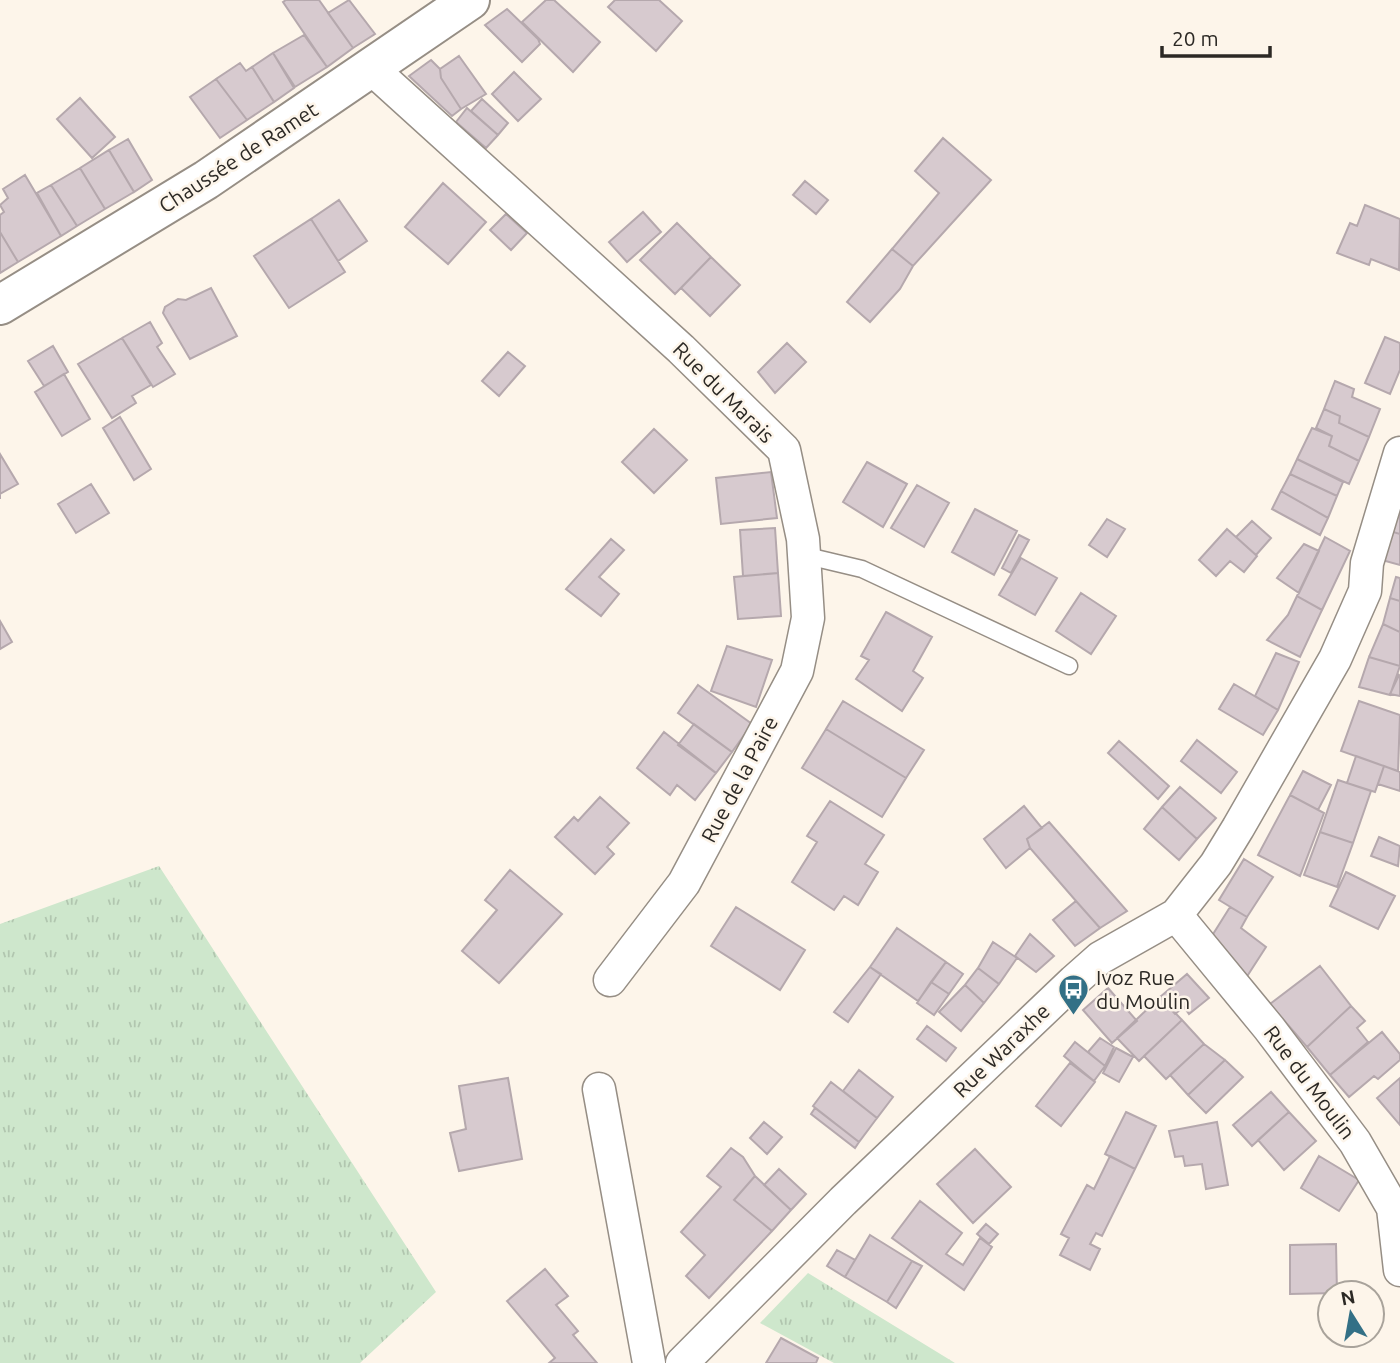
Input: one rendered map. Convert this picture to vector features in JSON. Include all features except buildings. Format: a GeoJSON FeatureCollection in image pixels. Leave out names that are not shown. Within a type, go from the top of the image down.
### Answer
{"type":"FeatureCollection","features":[{"type":"Feature","properties":{"kind":"main road","name":"Chaussée de Ramet"},"geometry":{"type":"LineString","coordinates":[[0,305],[206,180],[470,0]]}},
{"type":"Feature","properties":{"kind":"street","name":"Rue du Marais"},"geometry":{"type":"LineString","coordinates":[[371,68],[681,349],[783,450],[803,538],[803,555]]}},
{"type":"Feature","properties":{"kind":"street","name":"Rue Waraxhe"},"geometry":{"type":"LineString","coordinates":[[682,1363],[843,1201],[1074,981],[1100,958],[1176,915],[1216,863],[1238,828],[1335,659],[1365,592],[1367,563],[1400,453]]}},
{"type":"Feature","properties":{"kind":"street","name":"Rue de la Paire"},"geometry":{"type":"LineString","coordinates":[[610,979],[684,883],[797,671],[807,618],[803,555]]}},
{"type":"Feature","properties":{"kind":"street","name":"Rue du Moulin"},"geometry":{"type":"LineString","coordinates":[[1176,915],[1269,1028],[1356,1142],[1393,1208],[1400,1270]]}},
{"type":"Feature","properties":{"kind":"street"},"geometry":{"type":"LineString","coordinates":[[599,1089],[649,1363]]}},
{"type":"Feature","properties":{"kind":"lane"},"geometry":{"type":"LineString","coordinates":[[803,555],[862,569],[1069,666]]}},
{"type":"Feature","properties":{"kind":"green space"},"geometry":{"type":"Polygon","coordinates":[[[159,866],[436,1292],[360,1363],[0,1363],[0,924],[159,866]]]}},
{"type":"Feature","properties":{"kind":"green space"},"geometry":{"type":"Polygon","coordinates":[[[808,1273],[955,1363],[834,1363],[760,1323],[808,1273]]]}},
{"type":"Feature","properties":{"kind":"place","name":"Ivoz Rue du Moulin"},"geometry":{"type":"Point","coordinates":[1073,1016]}}]}
